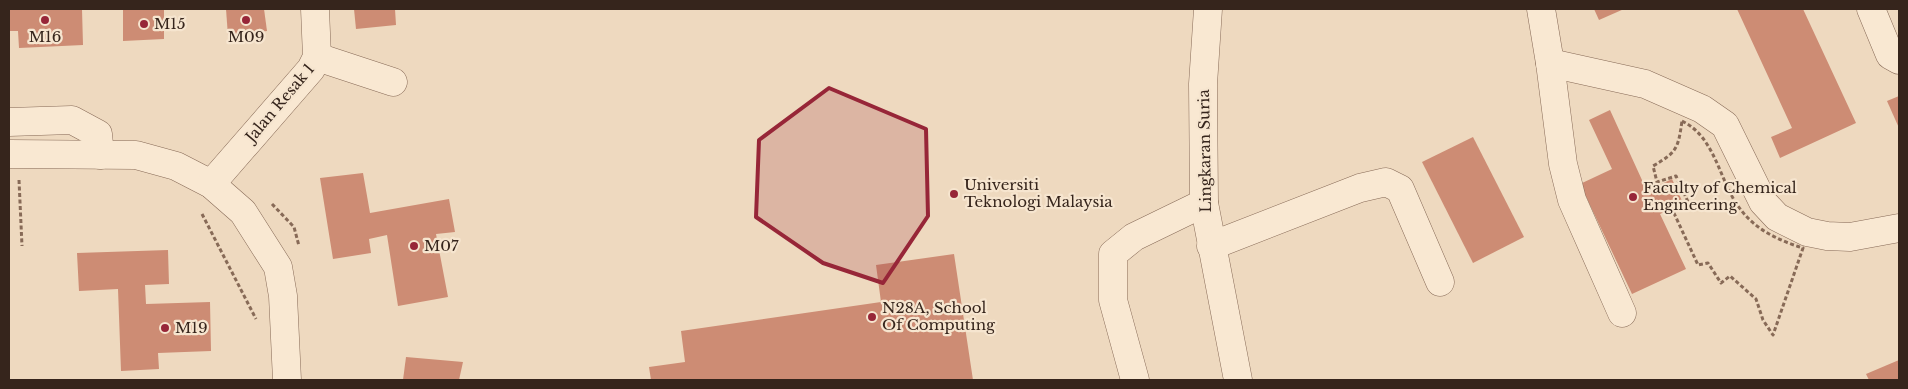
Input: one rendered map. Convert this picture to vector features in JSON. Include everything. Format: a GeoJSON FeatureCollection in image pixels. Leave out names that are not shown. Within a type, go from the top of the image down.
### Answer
{"type":"FeatureCollection","features":[{"type":"Feature","properties":{"kind":"street","name":"Jalan Resak 1"},"geometry":{"type":"LineString","coordinates":[[205,196],[311,69],[317,58],[315,9]]}},
{"type":"Feature","properties":{"kind":"street","name":"Lingkaran Suria"},"geometry":{"type":"LineString","coordinates":[[1208,9],[1203,84],[1204,203],[1238,380]]}},
{"type":"Feature","properties":{"kind":"street"},"geometry":{"type":"LineString","coordinates":[[1541,9],[1563,164],[1572,200],[1622,313]]}},
{"type":"Feature","properties":{"kind":"street"},"geometry":{"type":"LineString","coordinates":[[1871,9],[1890,55],[1899,60]]}},
{"type":"Feature","properties":{"kind":"street"},"geometry":{"type":"LineString","coordinates":[[317,58],[393,82]]}},
{"type":"Feature","properties":{"kind":"street"},"geometry":{"type":"LineString","coordinates":[[1550,63],[1645,84],[1702,109],[1725,125],[1763,202],[1777,217],[1807,232],[1827,236],[1850,237],[1899,228]]}},
{"type":"Feature","properties":{"kind":"street"},"geometry":{"type":"LineString","coordinates":[[9,122],[72,120],[98,134],[100,155]]}},
{"type":"Feature","properties":{"kind":"street"},"geometry":{"type":"LineString","coordinates":[[14,164],[100,155],[136,156],[176,166],[205,196],[243,212],[278,267],[283,296],[287,380]]}},
{"type":"Feature","properties":{"kind":"street"},"geometry":{"type":"LineString","coordinates":[[1211,246],[1360,188],[1386,182],[1400,189],[1440,282]]}},
{"type":"Feature","properties":{"kind":"street"},"geometry":{"type":"LineString","coordinates":[[1135,380],[1114,300],[1114,254],[1134,237],[1204,203]]}},
{"type":"Feature","properties":{"kind":"path"},"geometry":{"type":"LineString","coordinates":[[1682,121],[1680,139],[1673,155],[1652,166],[1657,182],[1676,176],[1689,204],[1673,211],[1698,265],[1708,263],[1721,283],[1730,276],[1756,299],[1763,320],[1773,335],[1803,248]]}},
{"type":"Feature","properties":{"kind":"path"},"geometry":{"type":"LineString","coordinates":[[14,164],[22,246]]}},
{"type":"Feature","properties":{"kind":"path"},"geometry":{"type":"LineString","coordinates":[[205,196],[258,325]]}},
{"type":"Feature","properties":{"kind":"path"},"geometry":{"type":"LineString","coordinates":[[270,201],[294,227],[301,255]]}},
{"type":"Feature","properties":{"kind":"highlighted area"},"geometry":{"type":"Polygon","coordinates":[[[829,88],[926,129],[928,216],[883,283],[823,263],[756,217],[759,140],[829,88]]]}},
{"type":"Feature","properties":{"kind":"building","name":"M16"},"geometry":{"type":"Polygon","coordinates":[[[9,9],[82,9],[83,45],[19,48],[18,31],[9,31],[9,9]]]}},
{"type":"Feature","properties":{"kind":"building","name":"M15"},"geometry":{"type":"Polygon","coordinates":[[[123,9],[164,9],[164,39],[123,41],[123,9]]]}},
{"type":"Feature","properties":{"kind":"building","name":"M09"},"geometry":{"type":"Polygon","coordinates":[[[226,9],[264,9],[267,31],[228,36],[226,9]]]}},
{"type":"Feature","properties":{"kind":"building"},"geometry":{"type":"Polygon","coordinates":[[[354,9],[395,9],[396,25],[356,29],[354,9]]]}},
{"type":"Feature","properties":{"kind":"building"},"geometry":{"type":"Polygon","coordinates":[[[1594,9],[1624,9],[1599,20],[1594,9]]]}},
{"type":"Feature","properties":{"kind":"building","name":"Faculty of Chemical Engineering"},"geometry":{"type":"Polygon","coordinates":[[[1737,9],[1803,9],[1856,123],[1780,158],[1771,137],[1792,128],[1737,9]]]}},
{"type":"Feature","properties":{"kind":"building"},"geometry":{"type":"Polygon","coordinates":[[[1899,96],[1899,128],[1887,101],[1899,96]]]}},
{"type":"Feature","properties":{"kind":"building","name":"Faculty of Chemical Engineering"},"geometry":{"type":"Polygon","coordinates":[[[1610,110],[1647,191],[1672,179],[1683,203],[1660,214],[1686,269],[1632,294],[1580,184],[1612,169],[1589,120],[1610,110]]]}},
{"type":"Feature","properties":{"kind":"building"},"geometry":{"type":"Polygon","coordinates":[[[1473,137],[1524,237],[1473,263],[1422,162],[1473,137]]]}},
{"type":"Feature","properties":{"kind":"building","name":"M07"},"geometry":{"type":"Polygon","coordinates":[[[363,173],[370,213],[449,199],[455,232],[436,234],[448,297],[398,306],[387,235],[369,239],[371,253],[333,259],[320,178],[363,173]]]}},
{"type":"Feature","properties":{"kind":"building","name":"M19"},"geometry":{"type":"Polygon","coordinates":[[[168,250],[169,284],[145,285],[146,304],[210,302],[211,351],[158,353],[159,369],[121,371],[118,289],[79,291],[77,253],[168,250]]]}},
{"type":"Feature","properties":{"kind":"building","name":"N28A, School Of Computing"},"geometry":{"type":"Polygon","coordinates":[[[954,254],[973,380],[651,380],[649,367],[685,362],[681,331],[881,302],[876,265],[954,254]]]}},
{"type":"Feature","properties":{"kind":"building"},"geometry":{"type":"Polygon","coordinates":[[[406,357],[463,362],[459,380],[403,380],[406,357]]]}},
{"type":"Feature","properties":{"kind":"building"},"geometry":{"type":"Polygon","coordinates":[[[1899,360],[1899,380],[1869,380],[1866,374],[1899,360]]]}},
{"type":"Feature","properties":{"kind":"place","name":"M16"},"geometry":{"type":"Point","coordinates":[45,20]}},
{"type":"Feature","properties":{"kind":"place","name":"M09"},"geometry":{"type":"Point","coordinates":[246,20]}},
{"type":"Feature","properties":{"kind":"place","name":"M15"},"geometry":{"type":"Point","coordinates":[144,24]}},
{"type":"Feature","properties":{"kind":"place","name":"Universiti Teknologi Malaysia"},"geometry":{"type":"Point","coordinates":[954,194]}},
{"type":"Feature","properties":{"kind":"place","name":"Faculty of Chemical Engineering"},"geometry":{"type":"Point","coordinates":[1633,197]}},
{"type":"Feature","properties":{"kind":"place","name":"M07"},"geometry":{"type":"Point","coordinates":[414,246]}},
{"type":"Feature","properties":{"kind":"place","name":"N28A, School Of Computing"},"geometry":{"type":"Point","coordinates":[872,317]}},
{"type":"Feature","properties":{"kind":"place","name":"M19"},"geometry":{"type":"Point","coordinates":[165,328]}}]}
